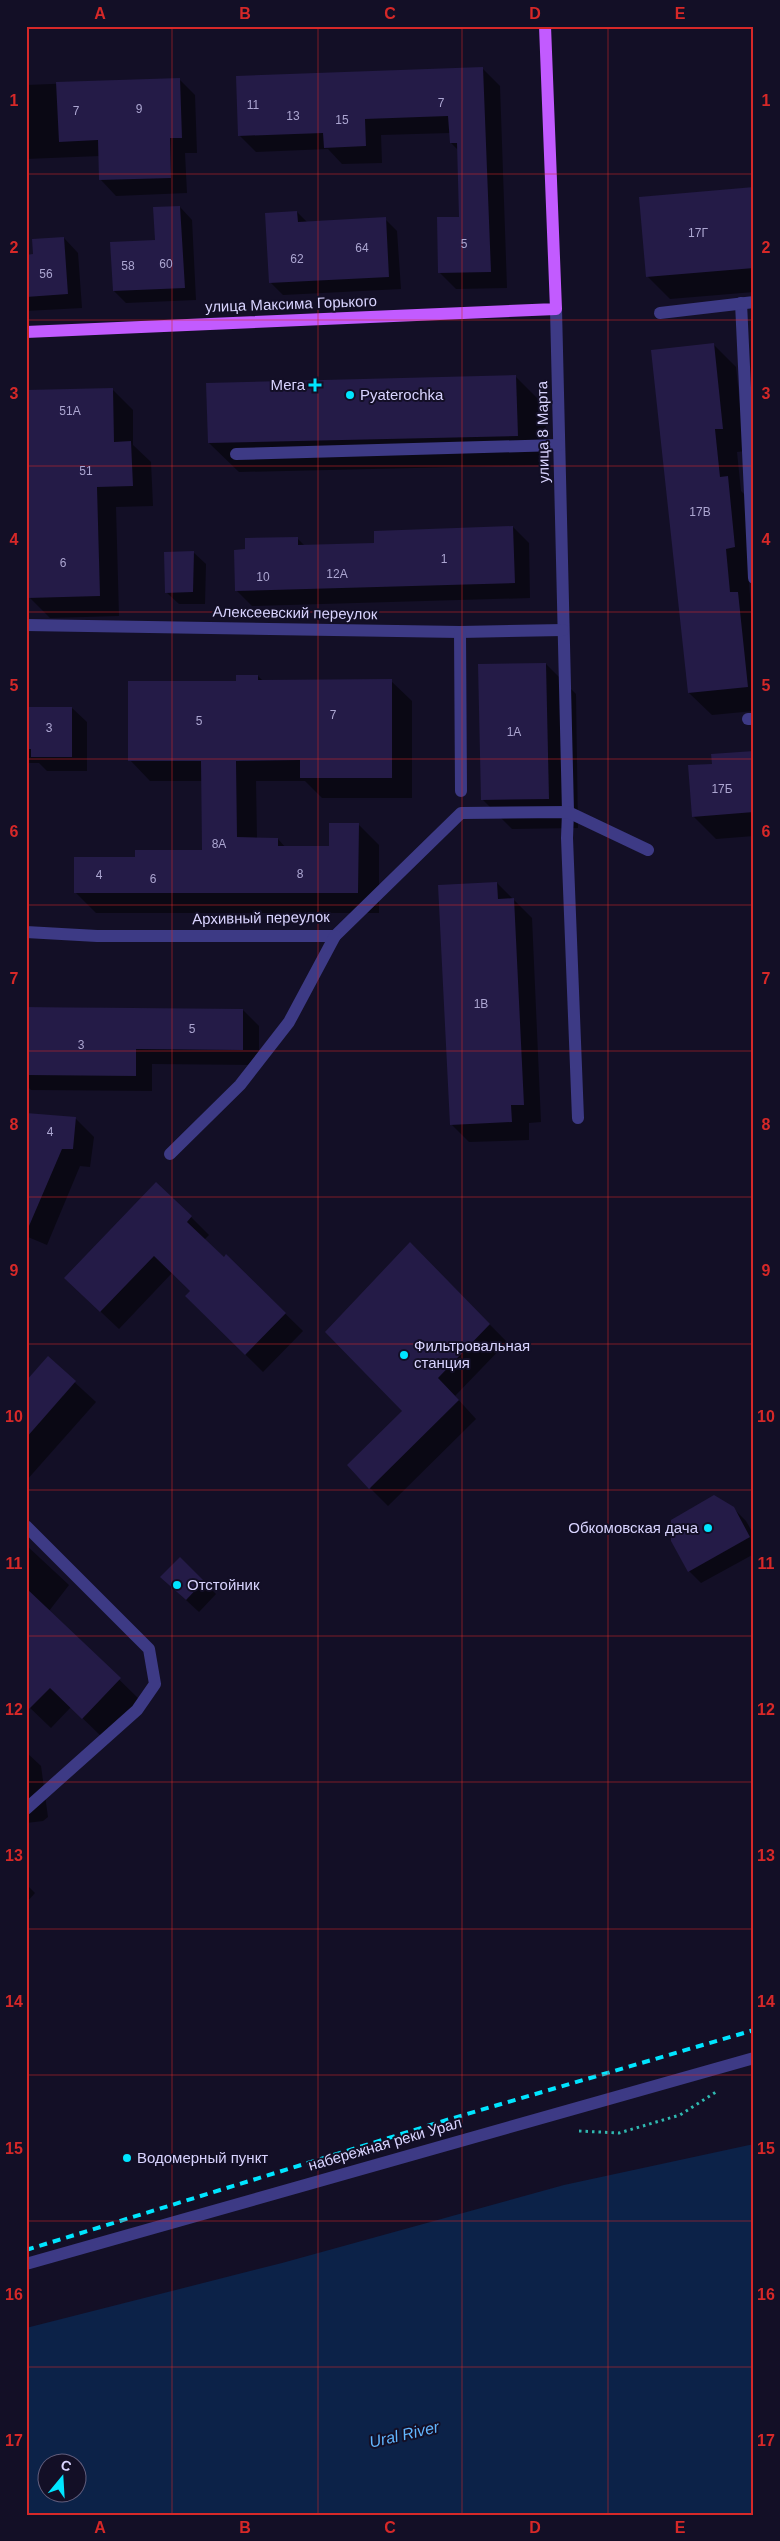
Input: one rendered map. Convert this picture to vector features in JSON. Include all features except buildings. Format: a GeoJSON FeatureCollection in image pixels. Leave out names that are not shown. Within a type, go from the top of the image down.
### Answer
{"type":"FeatureCollection","features":[{"type":"Feature","properties":{"kind":"main road","name":"улица 8 Марта"},"geometry":{"type":"LineString","coordinates":[[545,26],[556,309]]}},
{"type":"Feature","properties":{"kind":"main road","name":"улица Максима Горького"},"geometry":{"type":"LineString","coordinates":[[26,332],[556,309]]}},
{"type":"Feature","properties":{"kind":"street"},"geometry":{"type":"LineString","coordinates":[[660,313],[747,303],[754,578]]}},
{"type":"Feature","properties":{"kind":"street","name":"улица 8 Марта"},"geometry":{"type":"LineString","coordinates":[[556,309],[568,812],[567,838],[578,1118]]}},
{"type":"Feature","properties":{"kind":"street"},"geometry":{"type":"LineString","coordinates":[[236,454],[559,444]]}},
{"type":"Feature","properties":{"kind":"street","name":"Алексеевский переулок"},"geometry":{"type":"LineString","coordinates":[[26,625],[460,632],[563,630]]}},
{"type":"Feature","properties":{"kind":"street"},"geometry":{"type":"LineString","coordinates":[[460,632],[461,791]]}},
{"type":"Feature","properties":{"kind":"street"},"geometry":{"type":"LineString","coordinates":[[568,812],[648,850]]}},
{"type":"Feature","properties":{"kind":"street","name":"Архивный переулок"},"geometry":{"type":"LineString","coordinates":[[26,932],[97,936],[335,936],[461,813],[568,812]]}},
{"type":"Feature","properties":{"kind":"street"},"geometry":{"type":"LineString","coordinates":[[170,1154],[240,1085],[289,1022],[335,936]]}},
{"type":"Feature","properties":{"kind":"street"},"geometry":{"type":"LineString","coordinates":[[26,1526],[149,1649],[155,1684],[137,1710],[26,1809]]}},
{"type":"Feature","properties":{"kind":"street","name":"набережная реки Урал"},"geometry":{"type":"LineString","coordinates":[[26,2264],[754,2058]]}},
{"type":"Feature","properties":{"kind":"path"},"geometry":{"type":"LineString","coordinates":[[571,2130],[619,2133],[680,2115],[723,2087]]}},
{"type":"Feature","properties":{"kind":"water","name":"Ural River"},"geometry":{"type":"Polygon","coordinates":[[[754,2144],[754,2515],[26,2515],[26,2328],[282,2263],[564,2185],[754,2144]]]}},
{"type":"Feature","properties":{"kind":"railway"},"geometry":{"type":"LineString","coordinates":[[26,2250],[450,2119],[754,2030]]}},
{"type":"Feature","properties":{"kind":"place","name":"Мега"},"geometry":{"type":"Point","coordinates":[315,385]}},
{"type":"Feature","properties":{"kind":"place","name":"Pyaterochka"},"geometry":{"type":"Point","coordinates":[350,395]}},
{"type":"Feature","properties":{"kind":"place","name":"Фильтровальная станция"},"geometry":{"type":"Point","coordinates":[404,1355]}},
{"type":"Feature","properties":{"kind":"place","name":"Обкомовская дача"},"geometry":{"type":"Point","coordinates":[708,1528]}},
{"type":"Feature","properties":{"kind":"place","name":"Отстойник"},"geometry":{"type":"Point","coordinates":[177,1585]}},
{"type":"Feature","properties":{"kind":"place","name":"Водомерный пункт"},"geometry":{"type":"Point","coordinates":[127,2158]}}]}
